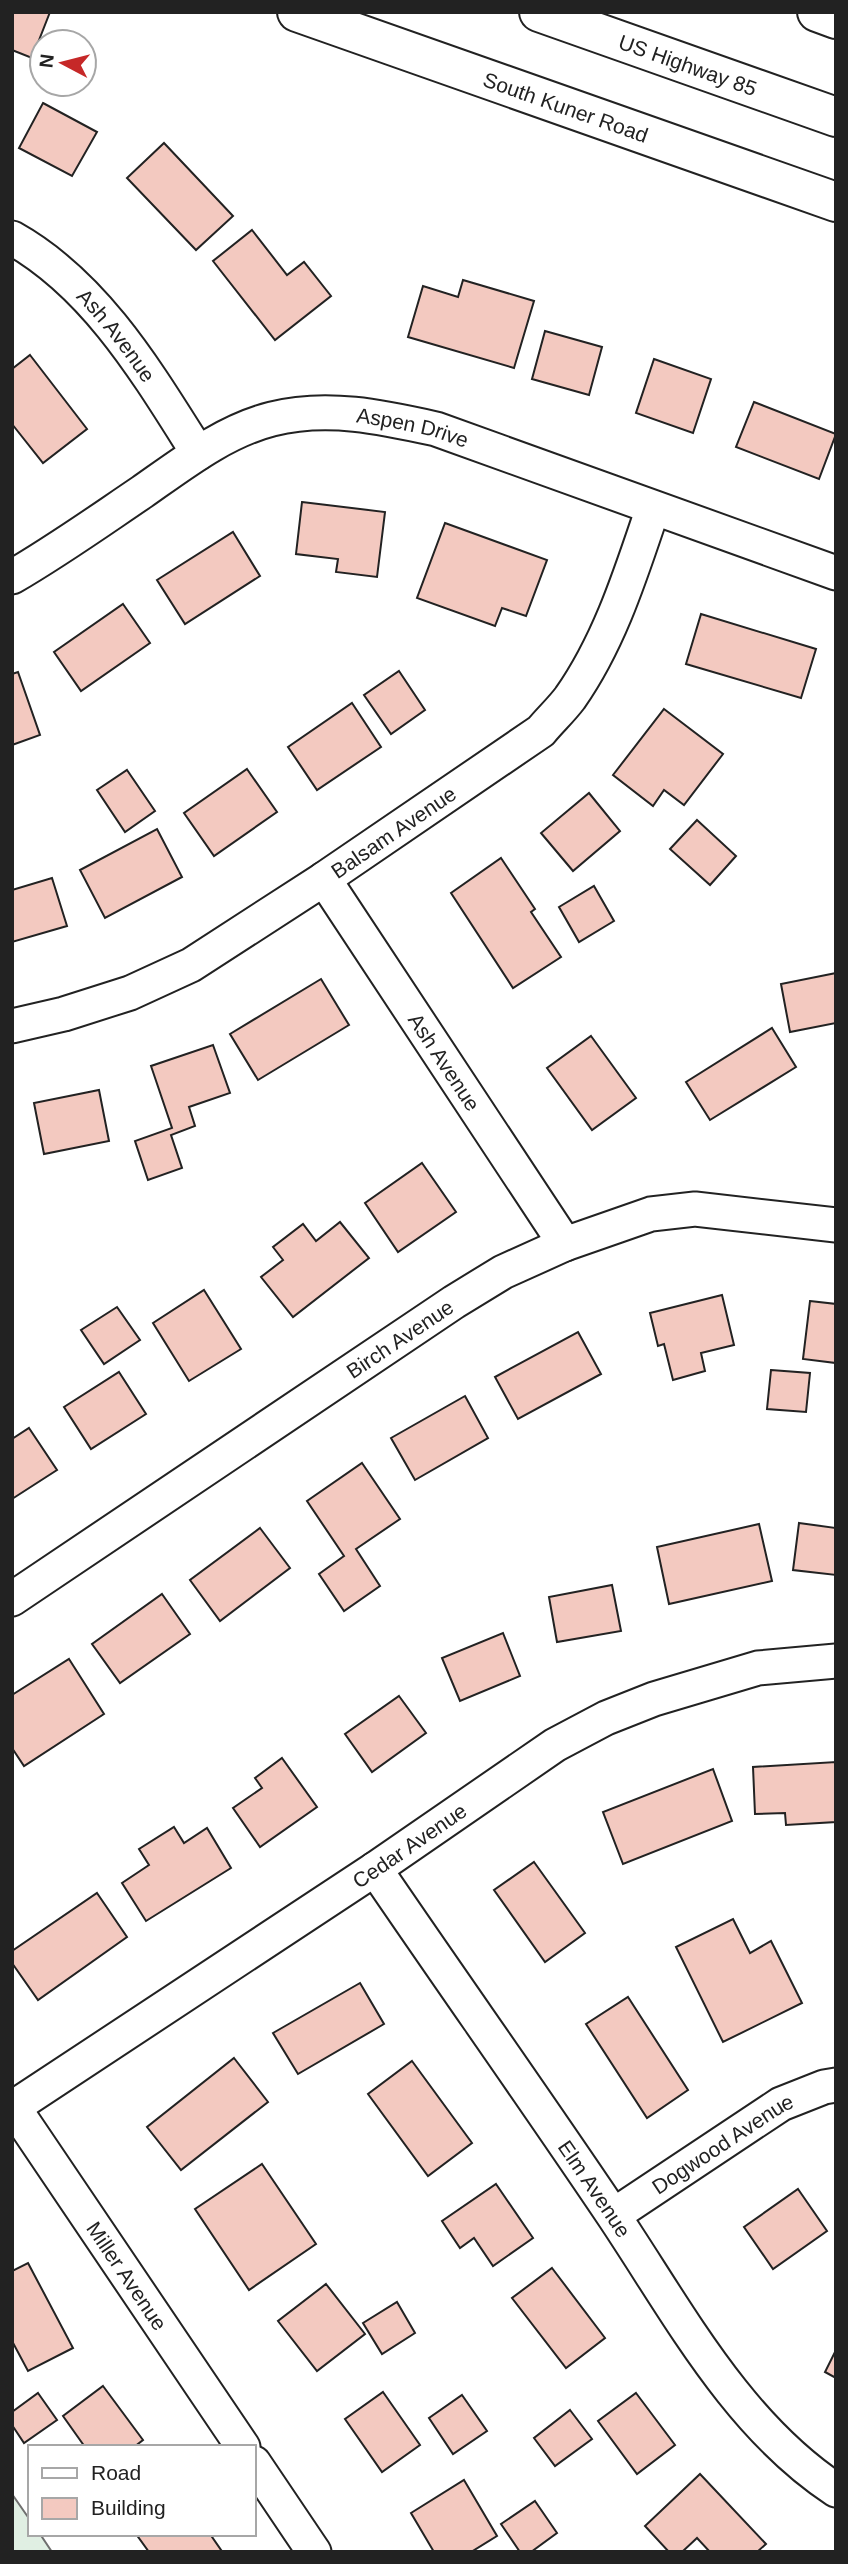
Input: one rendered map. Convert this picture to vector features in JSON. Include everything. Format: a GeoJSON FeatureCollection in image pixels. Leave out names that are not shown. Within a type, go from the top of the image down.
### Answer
{"type":"FeatureCollection","features":[{"type":"Feature","properties":{"kind":"main road","name":"South Kuner Road"},"geometry":{"type":"LineString","coordinates":[[297,12],[836,202]]}},
{"type":"Feature","properties":{"kind":"main road","name":"US Highway 85"},"geometry":{"type":"LineString","coordinates":[[539,12],[836,117]]}},
{"type":"Feature","properties":{"kind":"main road"},"geometry":{"type":"LineString","coordinates":[[817,12],[836,19]]}},
{"type":"Feature","properties":{"kind":"street","name":"Ash Avenue"},"geometry":{"type":"LineString","coordinates":[[12,238],[40,256],[98,311],[141,365],[198,453]]}},
{"type":"Feature","properties":{"kind":"street","name":"Aspen Drive"},"geometry":{"type":"LineString","coordinates":[[12,577],[58,550],[198,453],[245,428],[274,418],[327,412],[374,416],[436,429],[836,573]]}},
{"type":"Feature","properties":{"kind":"street","name":"Balsam Avenue"},"geometry":{"type":"LineString","coordinates":[[12,1026],[64,1014],[117,997],[191,965],[324,879],[541,731],[587,671],[608,629],[653,508]]}},
{"type":"Feature","properties":{"kind":"street","name":"Ash Avenue"},"geometry":{"type":"LineString","coordinates":[[324,879],[565,1244]]}},
{"type":"Feature","properties":{"kind":"street","name":"Birch Avenue"},"geometry":{"type":"LineString","coordinates":[[12,1599],[454,1302],[503,1272],[565,1244],[651,1214],[695,1209],[836,1225]]}},
{"type":"Feature","properties":{"kind":"street","name":"Cedar Avenue"},"geometry":{"type":"LineString","coordinates":[[13,2106],[375,1869],[555,1745],[606,1718],[654,1699],[758,1668],[836,1661]]}},
{"type":"Feature","properties":{"kind":"street","name":"Elm Avenue"},"geometry":{"type":"LineString","coordinates":[[375,1869],[614,2215],[704,2354],[759,2422],[798,2462],[836,2490]]}},
{"type":"Feature","properties":{"kind":"street","name":"Dogwood Avenue"},"geometry":{"type":"LineString","coordinates":[[614,2215],[781,2104],[836,2085]]}},
{"type":"Feature","properties":{"kind":"street","name":"Miller Avenue"},"geometry":{"type":"LineString","coordinates":[[13,2106],[242,2445]]}},
{"type":"Feature","properties":{"kind":"street"},"geometry":{"type":"LineString","coordinates":[[256,2466],[314,2552]]}},
{"type":"Feature","properties":{"kind":"green space"},"geometry":{"type":"Polygon","coordinates":[[[12,2494],[28,2517],[28,2536],[41,2536],[52,2552],[12,2552],[12,2494]]]}},
{"type":"Feature","properties":{"kind":"building"},"geometry":{"type":"Polygon","coordinates":[[[12,12],[50,12],[44,28],[28,28],[28,56],[12,50],[12,12]]]}},
{"type":"Feature","properties":{"kind":"building"},"geometry":{"type":"Polygon","coordinates":[[[43,103],[97,132],[72,176],[19,148],[43,103]]]}},
{"type":"Feature","properties":{"kind":"building"},"geometry":{"type":"Polygon","coordinates":[[[164,143],[233,216],[196,250],[127,178],[164,143]]]}},
{"type":"Feature","properties":{"kind":"building"},"geometry":{"type":"Polygon","coordinates":[[[252,230],[287,275],[304,262],[331,296],[275,340],[213,261],[252,230]]]}},
{"type":"Feature","properties":{"kind":"building"},"geometry":{"type":"Polygon","coordinates":[[[463,280],[534,301],[514,368],[408,337],[423,286],[458,297],[463,280]]]}},
{"type":"Feature","properties":{"kind":"building"},"geometry":{"type":"Polygon","coordinates":[[[545,331],[602,347],[589,395],[532,379],[545,331]]]}},
{"type":"Feature","properties":{"kind":"building"},"geometry":{"type":"Polygon","coordinates":[[[30,355],[87,429],[43,463],[12,424],[12,369],[30,355]]]}},
{"type":"Feature","properties":{"kind":"building"},"geometry":{"type":"Polygon","coordinates":[[[654,359],[711,379],[693,433],[636,413],[654,359]]]}},
{"type":"Feature","properties":{"kind":"building"},"geometry":{"type":"Polygon","coordinates":[[[754,402],[836,434],[819,479],[736,447],[754,402]]]}},
{"type":"Feature","properties":{"kind":"building"},"geometry":{"type":"Polygon","coordinates":[[[302,502],[385,512],[377,577],[336,572],[338,559],[296,554],[302,502]]]}},
{"type":"Feature","properties":{"kind":"building"},"geometry":{"type":"Polygon","coordinates":[[[445,523],[547,560],[526,616],[502,608],[495,626],[417,598],[445,523]]]}},
{"type":"Feature","properties":{"kind":"building"},"geometry":{"type":"Polygon","coordinates":[[[233,532],[260,576],[185,624],[157,580],[233,532]]]}},
{"type":"Feature","properties":{"kind":"building"},"geometry":{"type":"Polygon","coordinates":[[[123,604],[150,643],[81,691],[54,652],[123,604]]]}},
{"type":"Feature","properties":{"kind":"building"},"geometry":{"type":"Polygon","coordinates":[[[701,614],[816,649],[801,698],[686,664],[701,614]]]}},
{"type":"Feature","properties":{"kind":"building"},"geometry":{"type":"Polygon","coordinates":[[[399,671],[425,710],[391,734],[364,695],[399,671]]]}},
{"type":"Feature","properties":{"kind":"building"},"geometry":{"type":"Polygon","coordinates":[[[18,672],[40,735],[12,745],[12,674],[18,672]]]}},
{"type":"Feature","properties":{"kind":"building"},"geometry":{"type":"Polygon","coordinates":[[[352,703],[381,747],[317,790],[288,747],[352,703]]]}},
{"type":"Feature","properties":{"kind":"building"},"geometry":{"type":"Polygon","coordinates":[[[664,709],[723,754],[684,805],[664,790],[653,806],[613,775],[664,709]]]}},
{"type":"Feature","properties":{"kind":"building"},"geometry":{"type":"Polygon","coordinates":[[[247,769],[277,812],[214,856],[184,813],[247,769]]]}},
{"type":"Feature","properties":{"kind":"building"},"geometry":{"type":"Polygon","coordinates":[[[127,770],[155,811],[125,832],[97,790],[127,770]]]}},
{"type":"Feature","properties":{"kind":"building"},"geometry":{"type":"Polygon","coordinates":[[[589,793],[620,831],[573,871],[541,833],[589,793]]]}},
{"type":"Feature","properties":{"kind":"building"},"geometry":{"type":"Polygon","coordinates":[[[697,820],[736,856],[710,885],[670,849],[697,820]]]}},
{"type":"Feature","properties":{"kind":"building"},"geometry":{"type":"Polygon","coordinates":[[[157,829],[182,877],[105,918],[80,870],[157,829]]]}},
{"type":"Feature","properties":{"kind":"building"},"geometry":{"type":"Polygon","coordinates":[[[501,858],[535,909],[531,912],[561,957],[513,988],[451,893],[501,858]]]}},
{"type":"Feature","properties":{"kind":"building"},"geometry":{"type":"Polygon","coordinates":[[[52,878],[67,926],[12,942],[12,890],[52,878]]]}},
{"type":"Feature","properties":{"kind":"building"},"geometry":{"type":"Polygon","coordinates":[[[594,886],[614,921],[579,942],[559,907],[594,886]]]}},
{"type":"Feature","properties":{"kind":"building"},"geometry":{"type":"Polygon","coordinates":[[[836,973],[836,1023],[790,1032],[781,984],[836,973]]]}},
{"type":"Feature","properties":{"kind":"building"},"geometry":{"type":"Polygon","coordinates":[[[321,979],[349,1025],[258,1080],[230,1034],[321,979]]]}},
{"type":"Feature","properties":{"kind":"building"},"geometry":{"type":"Polygon","coordinates":[[[772,1028],[796,1067],[710,1120],[686,1082],[772,1028]]]}},
{"type":"Feature","properties":{"kind":"building"},"geometry":{"type":"Polygon","coordinates":[[[591,1036],[636,1098],[592,1130],[547,1068],[591,1036]]]}},
{"type":"Feature","properties":{"kind":"building"},"geometry":{"type":"Polygon","coordinates":[[[213,1045],[230,1093],[189,1107],[195,1126],[171,1135],[182,1168],[148,1180],[135,1141],[172,1128],[151,1066],[213,1045]]]}},
{"type":"Feature","properties":{"kind":"building"},"geometry":{"type":"Polygon","coordinates":[[[99,1090],[109,1141],[44,1154],[34,1103],[99,1090]]]}},
{"type":"Feature","properties":{"kind":"building"},"geometry":{"type":"Polygon","coordinates":[[[422,1163],[456,1212],[398,1252],[365,1203],[422,1163]]]}},
{"type":"Feature","properties":{"kind":"building"},"geometry":{"type":"Polygon","coordinates":[[[340,1222],[369,1258],[293,1317],[261,1277],[283,1260],[273,1247],[303,1224],[316,1241],[340,1222]]]}},
{"type":"Feature","properties":{"kind":"building"},"geometry":{"type":"Polygon","coordinates":[[[204,1290],[241,1349],[189,1381],[153,1323],[204,1290]]]}},
{"type":"Feature","properties":{"kind":"building"},"geometry":{"type":"Polygon","coordinates":[[[722,1295],[734,1345],[701,1353],[705,1371],[673,1380],[664,1344],[658,1346],[650,1313],[722,1295]]]}},
{"type":"Feature","properties":{"kind":"building"},"geometry":{"type":"Polygon","coordinates":[[[810,1301],[836,1304],[836,1363],[803,1359],[810,1301]]]}},
{"type":"Feature","properties":{"kind":"building"},"geometry":{"type":"Polygon","coordinates":[[[117,1307],[140,1340],[104,1364],[81,1330],[117,1307]]]}},
{"type":"Feature","properties":{"kind":"building"},"geometry":{"type":"Polygon","coordinates":[[[578,1332],[601,1374],[518,1419],[495,1377],[578,1332]]]}},
{"type":"Feature","properties":{"kind":"building"},"geometry":{"type":"Polygon","coordinates":[[[771,1370],[810,1373],[806,1412],[767,1409],[771,1370]]]}},
{"type":"Feature","properties":{"kind":"building"},"geometry":{"type":"Polygon","coordinates":[[[119,1372],[146,1414],[91,1449],[64,1407],[119,1372]]]}},
{"type":"Feature","properties":{"kind":"building"},"geometry":{"type":"Polygon","coordinates":[[[465,1396],[488,1438],[415,1480],[391,1438],[465,1396]]]}},
{"type":"Feature","properties":{"kind":"building"},"geometry":{"type":"Polygon","coordinates":[[[29,1428],[57,1470],[12,1499],[12,1439],[29,1428]]]}},
{"type":"Feature","properties":{"kind":"building"},"geometry":{"type":"Polygon","coordinates":[[[362,1463],[400,1519],[356,1549],[380,1586],[344,1611],[319,1574],[344,1556],[307,1501],[362,1463]]]}},
{"type":"Feature","properties":{"kind":"building"},"geometry":{"type":"Polygon","coordinates":[[[799,1523],[836,1528],[836,1575],[793,1570],[799,1523]]]}},
{"type":"Feature","properties":{"kind":"building"},"geometry":{"type":"Polygon","coordinates":[[[759,1524],[772,1581],[669,1604],[657,1547],[759,1524]]]}},
{"type":"Feature","properties":{"kind":"building"},"geometry":{"type":"Polygon","coordinates":[[[260,1528],[290,1568],[220,1621],[190,1580],[260,1528]]]}},
{"type":"Feature","properties":{"kind":"building"},"geometry":{"type":"Polygon","coordinates":[[[612,1585],[621,1631],[557,1642],[549,1597],[612,1585]]]}},
{"type":"Feature","properties":{"kind":"building"},"geometry":{"type":"Polygon","coordinates":[[[162,1594],[190,1634],[120,1683],[92,1644],[162,1594]]]}},
{"type":"Feature","properties":{"kind":"building"},"geometry":{"type":"Polygon","coordinates":[[[503,1633],[520,1676],[460,1701],[442,1658],[503,1633]]]}},
{"type":"Feature","properties":{"kind":"building"},"geometry":{"type":"Polygon","coordinates":[[[69,1659],[104,1714],[24,1766],[12,1748],[12,1695],[69,1659]]]}},
{"type":"Feature","properties":{"kind":"building"},"geometry":{"type":"Polygon","coordinates":[[[399,1696],[426,1733],[372,1772],[345,1734],[399,1696]]]}},
{"type":"Feature","properties":{"kind":"building"},"geometry":{"type":"Polygon","coordinates":[[[282,1758],[317,1807],[260,1847],[233,1808],[262,1788],[255,1778],[282,1758]]]}},
{"type":"Feature","properties":{"kind":"building"},"geometry":{"type":"Polygon","coordinates":[[[836,1762],[836,1822],[786,1825],[785,1813],[755,1814],[753,1767],[836,1762]]]}},
{"type":"Feature","properties":{"kind":"building"},"geometry":{"type":"Polygon","coordinates":[[[713,1769],[732,1821],[623,1864],[603,1812],[713,1769]]]}},
{"type":"Feature","properties":{"kind":"building"},"geometry":{"type":"Polygon","coordinates":[[[174,1827],[184,1843],[207,1828],[231,1868],[146,1921],[122,1883],[149,1865],[139,1849],[174,1827]]]}},
{"type":"Feature","properties":{"kind":"building"},"geometry":{"type":"Polygon","coordinates":[[[534,1862],[585,1933],[545,1962],[494,1890],[534,1862]]]}},
{"type":"Feature","properties":{"kind":"building"},"geometry":{"type":"Polygon","coordinates":[[[97,1893],[127,1937],[38,2000],[12,1963],[12,1951],[97,1893]]]}},
{"type":"Feature","properties":{"kind":"building"},"geometry":{"type":"Polygon","coordinates":[[[733,1919],[750,1953],[771,1941],[802,2003],[723,2042],[676,1947],[733,1919]]]}},
{"type":"Feature","properties":{"kind":"building"},"geometry":{"type":"Polygon","coordinates":[[[360,1983],[384,2024],[298,2074],[273,2033],[360,1983]]]}},
{"type":"Feature","properties":{"kind":"building"},"geometry":{"type":"Polygon","coordinates":[[[628,1997],[688,2090],[647,2118],[586,2024],[628,1997]]]}},
{"type":"Feature","properties":{"kind":"building"},"geometry":{"type":"Polygon","coordinates":[[[234,2058],[268,2102],[181,2170],[147,2127],[234,2058]]]}},
{"type":"Feature","properties":{"kind":"building"},"geometry":{"type":"Polygon","coordinates":[[[412,2061],[472,2143],[428,2176],[368,2094],[412,2061]]]}},
{"type":"Feature","properties":{"kind":"building"},"geometry":{"type":"Polygon","coordinates":[[[262,2164],[316,2244],[249,2290],[195,2209],[262,2164]]]}},
{"type":"Feature","properties":{"kind":"building"},"geometry":{"type":"Polygon","coordinates":[[[496,2184],[533,2238],[493,2266],[474,2238],[460,2248],[442,2221],[496,2184]]]}},
{"type":"Feature","properties":{"kind":"building"},"geometry":{"type":"Polygon","coordinates":[[[798,2189],[827,2231],[773,2269],[744,2227],[798,2189]]]}},
{"type":"Feature","properties":{"kind":"building"},"geometry":{"type":"Polygon","coordinates":[[[28,2263],[73,2348],[28,2371],[12,2341],[12,2271],[28,2263]]]}},
{"type":"Feature","properties":{"kind":"building"},"geometry":{"type":"Polygon","coordinates":[[[552,2268],[605,2338],[566,2368],[512,2298],[552,2268]]]}},
{"type":"Feature","properties":{"kind":"building"},"geometry":{"type":"Polygon","coordinates":[[[326,2284],[365,2334],[317,2371],[278,2321],[326,2284]]]}},
{"type":"Feature","properties":{"kind":"building"},"geometry":{"type":"Polygon","coordinates":[[[397,2302],[415,2333],[382,2354],[363,2323],[397,2302]]]}},
{"type":"Feature","properties":{"kind":"building"},"geometry":{"type":"Polygon","coordinates":[[[836,2350],[836,2378],[825,2372],[836,2350]]]}},
{"type":"Feature","properties":{"kind":"building"},"geometry":{"type":"Polygon","coordinates":[[[103,2386],[143,2440],[137,2445],[84,2445],[63,2416],[103,2386]]]}},
{"type":"Feature","properties":{"kind":"building"},"geometry":{"type":"Polygon","coordinates":[[[383,2392],[420,2445],[382,2472],[345,2419],[383,2392]]]}},
{"type":"Feature","properties":{"kind":"building"},"geometry":{"type":"Polygon","coordinates":[[[38,2393],[57,2420],[24,2443],[12,2425],[12,2412],[38,2393]]]}},
{"type":"Feature","properties":{"kind":"building"},"geometry":{"type":"Polygon","coordinates":[[[636,2393],[675,2445],[637,2474],[598,2421],[636,2393]]]}},
{"type":"Feature","properties":{"kind":"building"},"geometry":{"type":"Polygon","coordinates":[[[462,2395],[487,2431],[453,2454],[429,2418],[462,2395]]]}},
{"type":"Feature","properties":{"kind":"building"},"geometry":{"type":"Polygon","coordinates":[[[570,2410],[592,2439],[555,2466],[534,2438],[570,2410]]]}},
{"type":"Feature","properties":{"kind":"building"},"geometry":{"type":"Polygon","coordinates":[[[700,2474],[766,2544],[757,2552],[710,2552],[697,2538],[682,2552],[669,2552],[645,2526],[700,2474]]]}},
{"type":"Feature","properties":{"kind":"building"},"geometry":{"type":"Polygon","coordinates":[[[464,2480],[497,2536],[471,2552],[434,2552],[411,2513],[464,2480]]]}},
{"type":"Feature","properties":{"kind":"building"},"geometry":{"type":"Polygon","coordinates":[[[535,2501],[557,2533],[531,2552],[520,2552],[501,2524],[535,2501]]]}},
{"type":"Feature","properties":{"kind":"building"},"geometry":{"type":"Polygon","coordinates":[[[137,2536],[211,2536],[221,2550],[219,2552],[149,2552],[137,2536]]]}}]}
